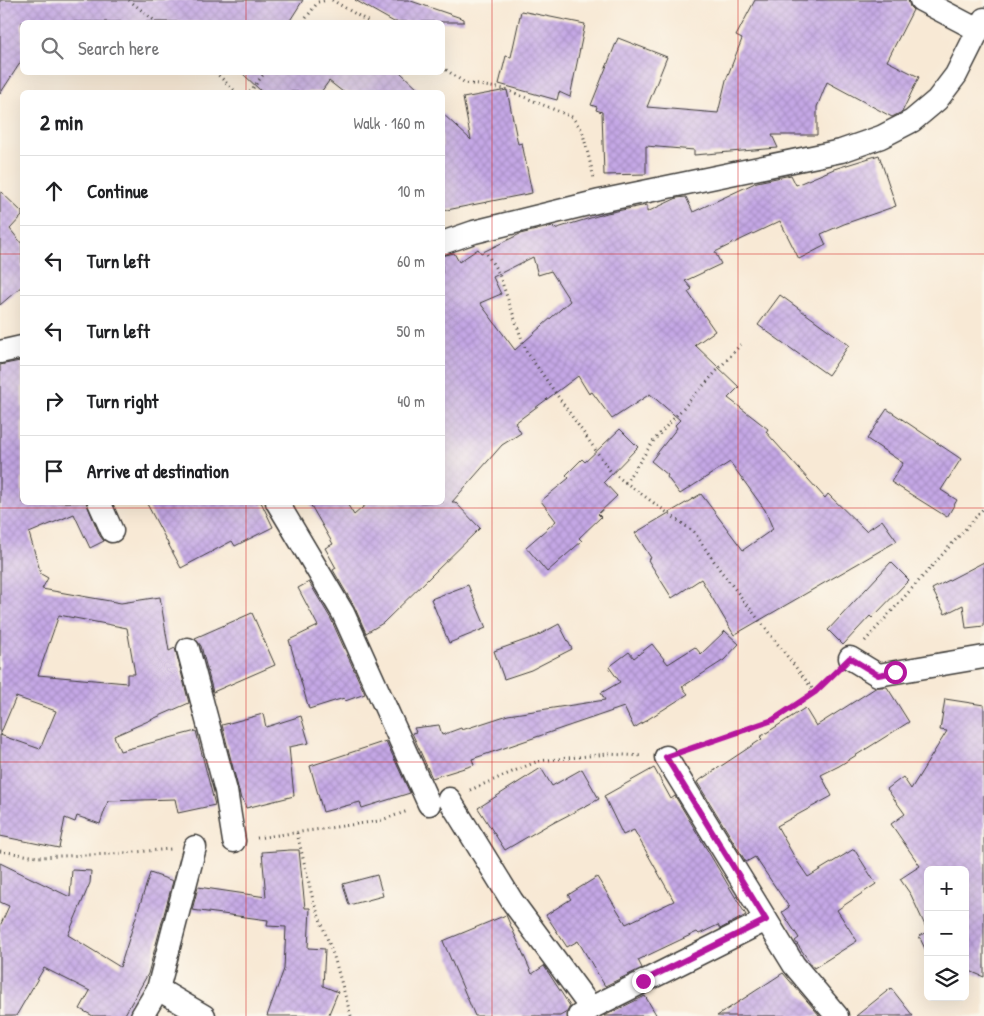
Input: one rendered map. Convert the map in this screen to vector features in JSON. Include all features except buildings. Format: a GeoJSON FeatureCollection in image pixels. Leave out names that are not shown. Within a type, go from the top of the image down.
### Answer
{"type":"FeatureCollection","features":[{"type":"Feature","properties":{"kind":"street"},"geometry":{"type":"LineString","coordinates":[[445,242],[474,232],[600,201],[841,151],[881,137],[912,121],[937,100],[956,75],[981,24],[920,0]]}},
{"type":"Feature","properties":{"kind":"street"},"geometry":{"type":"LineString","coordinates":[[0,352],[20,347]]}},
{"type":"Feature","properties":{"kind":"street"},"geometry":{"type":"LineString","coordinates":[[100,505],[112,531]]}},
{"type":"Feature","properties":{"kind":"street"},"geometry":{"type":"LineString","coordinates":[[279,505],[343,613],[439,801],[512,901],[585,1012],[766,920]]}},
{"type":"Feature","properties":{"kind":"street"},"geometry":{"type":"LineString","coordinates":[[188,649],[226,791],[234,841]]}},
{"type":"Feature","properties":{"kind":"street"},"geometry":{"type":"LineString","coordinates":[[850,658],[878,675],[984,657]]}},
{"type":"Feature","properties":{"kind":"street"},"geometry":{"type":"LineString","coordinates":[[666,757],[794,965],[838,1016]]}},
{"type":"Feature","properties":{"kind":"street"},"geometry":{"type":"LineString","coordinates":[[142,1016],[158,989],[195,847]]}},
{"type":"Feature","properties":{"kind":"street"},"geometry":{"type":"LineString","coordinates":[[158,989],[204,1016]]}},
{"type":"Feature","properties":{"kind":"path"},"geometry":{"type":"LineString","coordinates":[[129,0],[154,20]]}},
{"type":"Feature","properties":{"kind":"path"},"geometry":{"type":"LineString","coordinates":[[304,20],[318,2],[327,0]]}},
{"type":"Feature","properties":{"kind":"path"},"geometry":{"type":"LineString","coordinates":[[332,0],[366,20]]}},
{"type":"Feature","properties":{"kind":"path"},"geometry":{"type":"LineString","coordinates":[[445,69],[465,82],[505,89],[572,117],[582,130],[600,201]]}},
{"type":"Feature","properties":{"kind":"path"},"geometry":{"type":"LineString","coordinates":[[218,75],[234,90]]}},
{"type":"Feature","properties":{"kind":"path"},"geometry":{"type":"LineString","coordinates":[[252,90],[263,75]]}},
{"type":"Feature","properties":{"kind":"path"},"geometry":{"type":"LineString","coordinates":[[474,232],[499,274],[526,351],[611,472],[694,532],[720,570],[815,692]]}},
{"type":"Feature","properties":{"kind":"path"},"geometry":{"type":"LineString","coordinates":[[625,483],[655,439],[743,342]]}},
{"type":"Feature","properties":{"kind":"path"},"geometry":{"type":"LineString","coordinates":[[234,841],[379,821],[439,801],[538,761],[608,754],[666,757],[773,720],[815,692],[850,658],[984,508]]}},
{"type":"Feature","properties":{"kind":"path"},"geometry":{"type":"LineString","coordinates":[[297,833],[313,900],[334,957],[351,1016]]}},
{"type":"Feature","properties":{"kind":"path"},"geometry":{"type":"LineString","coordinates":[[0,851],[37,857],[112,854],[195,847]]}},
{"type":"Feature","properties":{"kind":"route"},"geometry":{"type":"LineString","coordinates":[[643,981],[766,920],[666,757],[773,720],[815,692],[850,658],[878,675],[895,672]]}}]}
